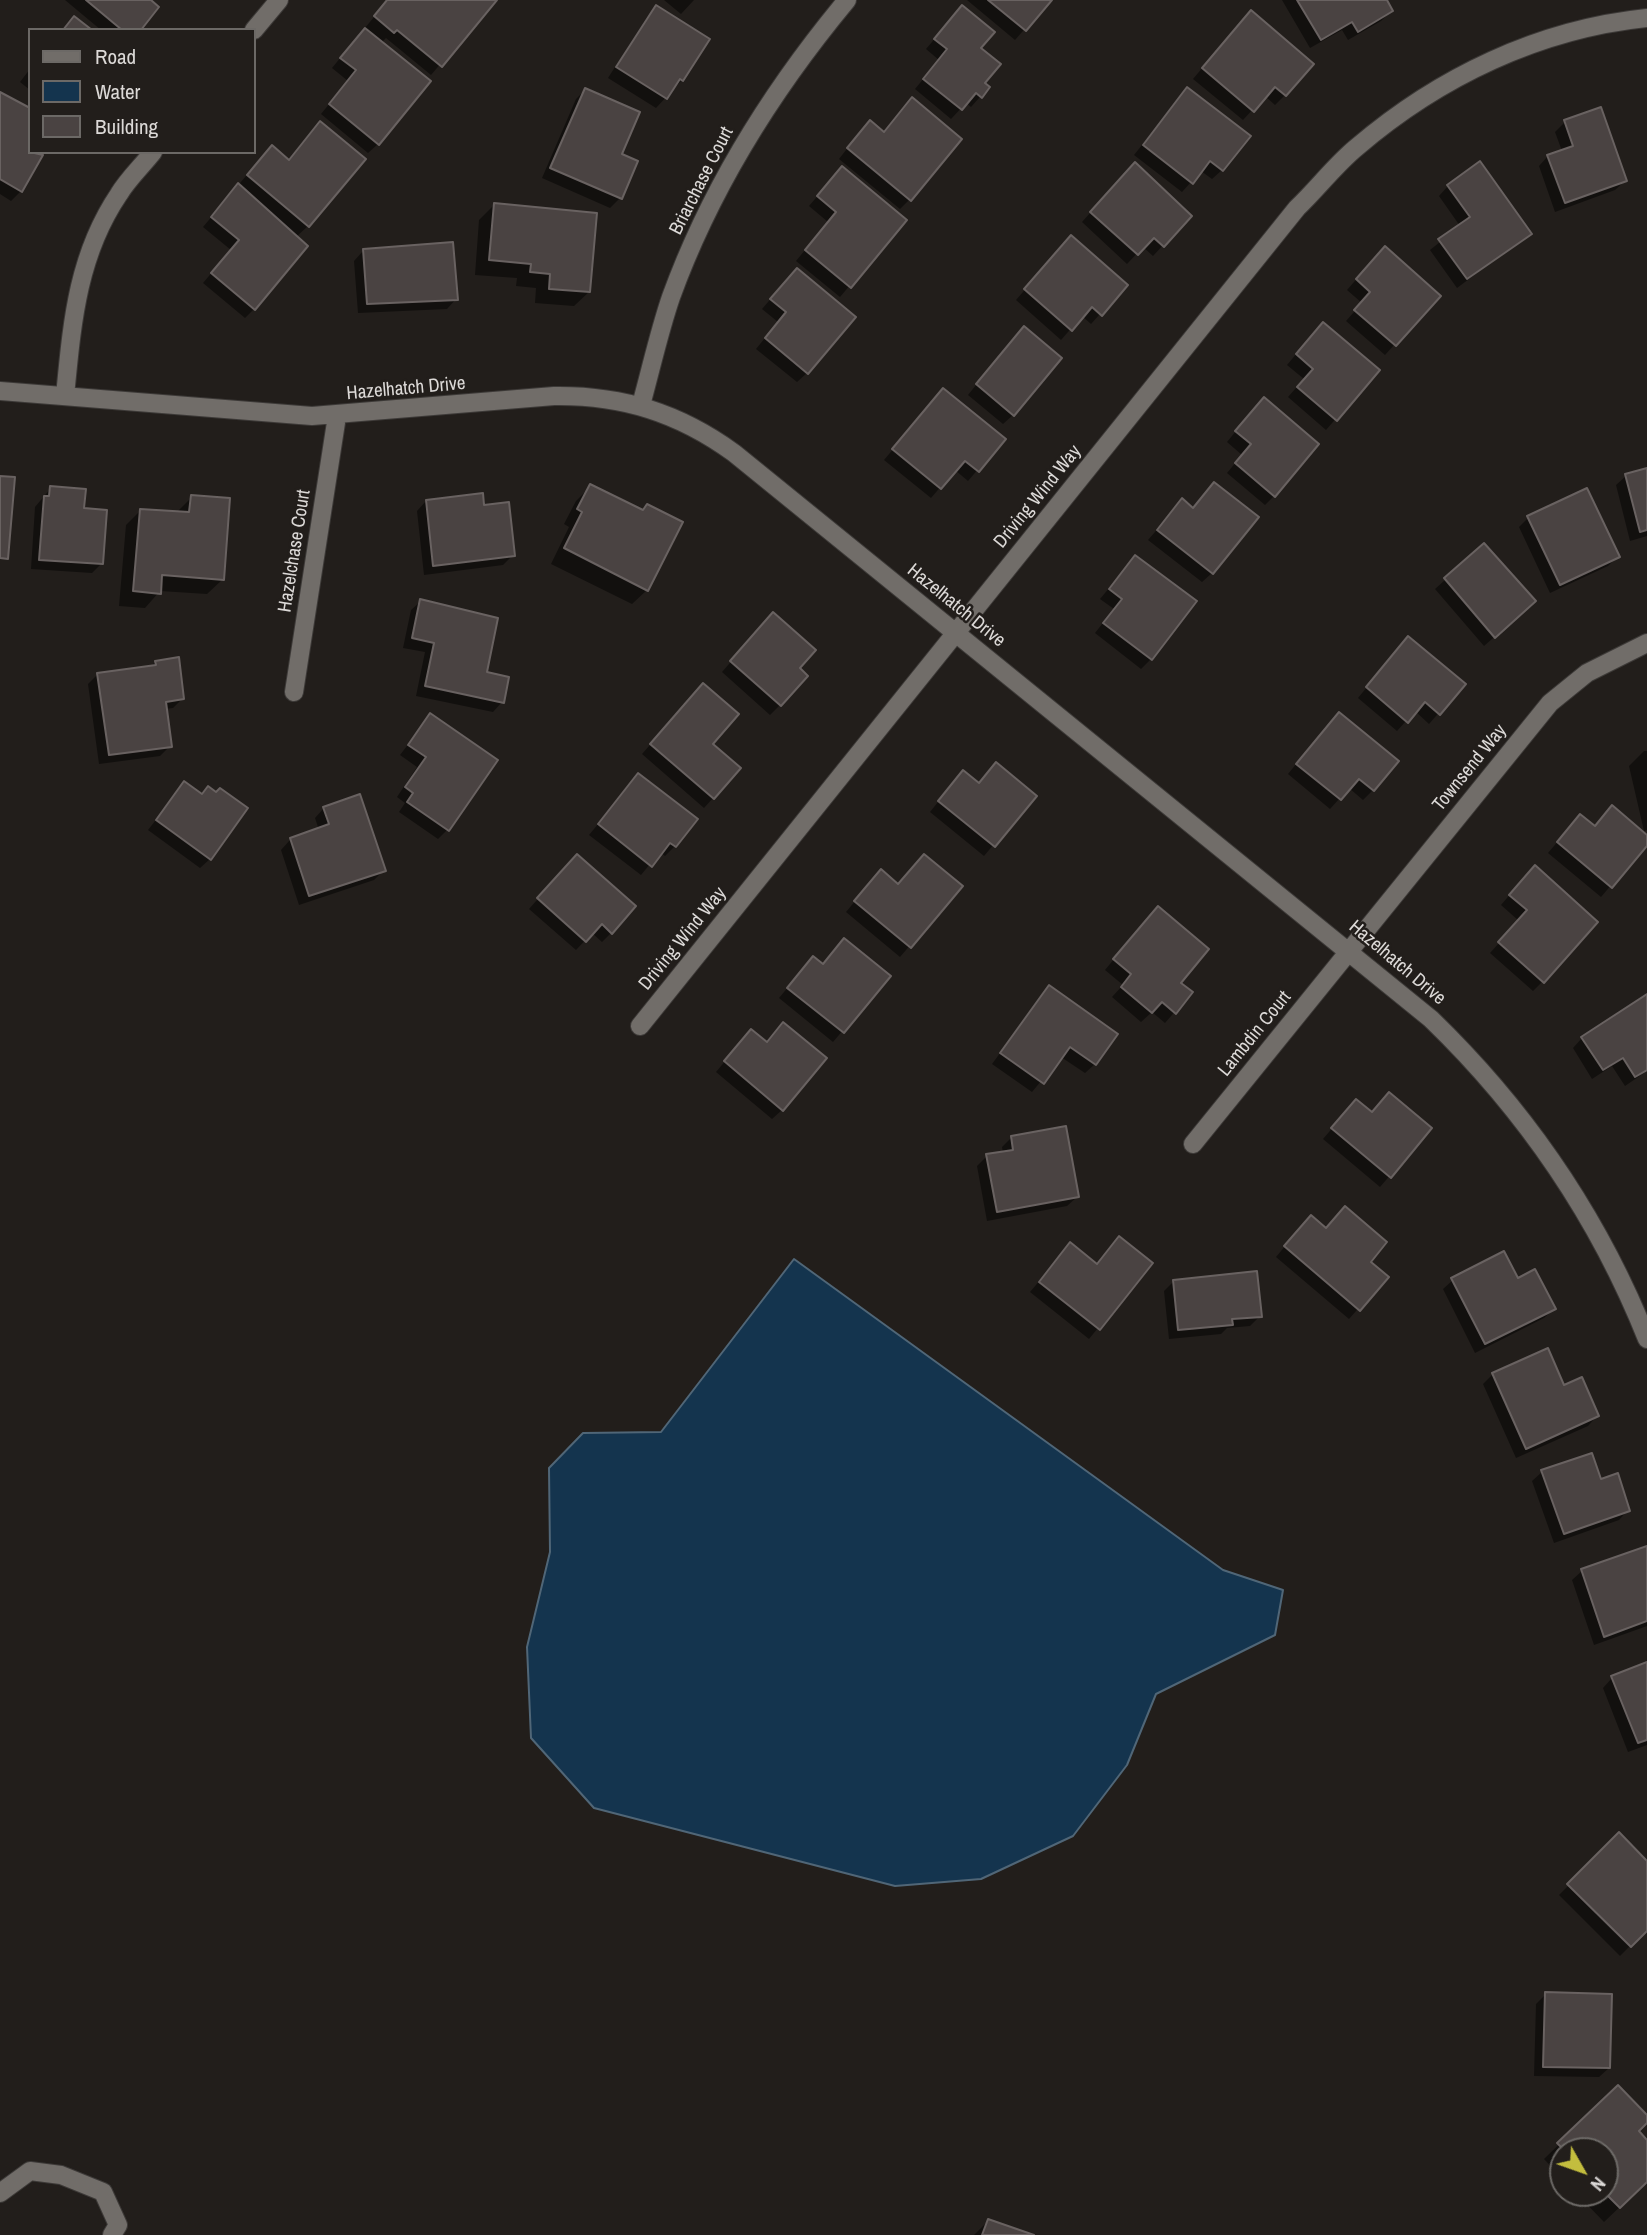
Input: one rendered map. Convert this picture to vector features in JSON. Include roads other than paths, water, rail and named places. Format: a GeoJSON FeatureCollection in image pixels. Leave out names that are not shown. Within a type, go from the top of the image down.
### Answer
{"type":"FeatureCollection","features":[{"type":"Feature","properties":{"kind":"street"},"geometry":{"type":"LineString","coordinates":[[256,28],[279,0]]}},
{"type":"Feature","properties":{"kind":"street","name":"Briarchase Court"},"geometry":{"type":"LineString","coordinates":[[641,405],[670,300],[696,235],[727,172],[772,97],[847,0]]}},
{"type":"Feature","properties":{"kind":"street","name":"Driving Wind Way"},"geometry":{"type":"LineString","coordinates":[[640,1026],[1297,208],[1337,165],[1395,116],[1430,92],[1491,60],[1562,34],[1647,18]]}},
{"type":"Feature","properties":{"kind":"street"},"geometry":{"type":"LineString","coordinates":[[65,396],[74,308],[90,248],[120,192],[151,154]]}},
{"type":"Feature","properties":{"kind":"street","name":"Hazelhatch Drive"},"geometry":{"type":"LineString","coordinates":[[0,391],[337,416],[554,396],[592,396],[641,405],[679,419],[716,440],[1350,950],[1456,1042],[1520,1116],[1560,1170],[1624,1285],[1647,1339]]}},
{"type":"Feature","properties":{"kind":"street","name":"Hazelchase Court"},"geometry":{"type":"LineString","coordinates":[[294,692],[337,416]]}},
{"type":"Feature","properties":{"kind":"street","name":"Townsend Way"},"geometry":{"type":"LineString","coordinates":[[1350,950],[1550,703],[1587,673],[1647,643]]}},
{"type":"Feature","properties":{"kind":"street","name":"Lambdin Court"},"geometry":{"type":"LineString","coordinates":[[1193,1143],[1350,950]]}},
{"type":"Feature","properties":{"kind":"street"},"geometry":{"type":"LineString","coordinates":[[0,2193],[30,2171],[61,2175],[103,2192],[118,2225],[112,2235]]}},
{"type":"Feature","properties":{"kind":"water"},"geometry":{"type":"Polygon","coordinates":[[[794,1259],[1223,1570],[1283,1590],[1275,1635],[1156,1694],[1127,1765],[1073,1836],[981,1879],[895,1886],[594,1808],[531,1738],[527,1647],[550,1552],[549,1468],[583,1433],[661,1432],[794,1259]]]}}]}
